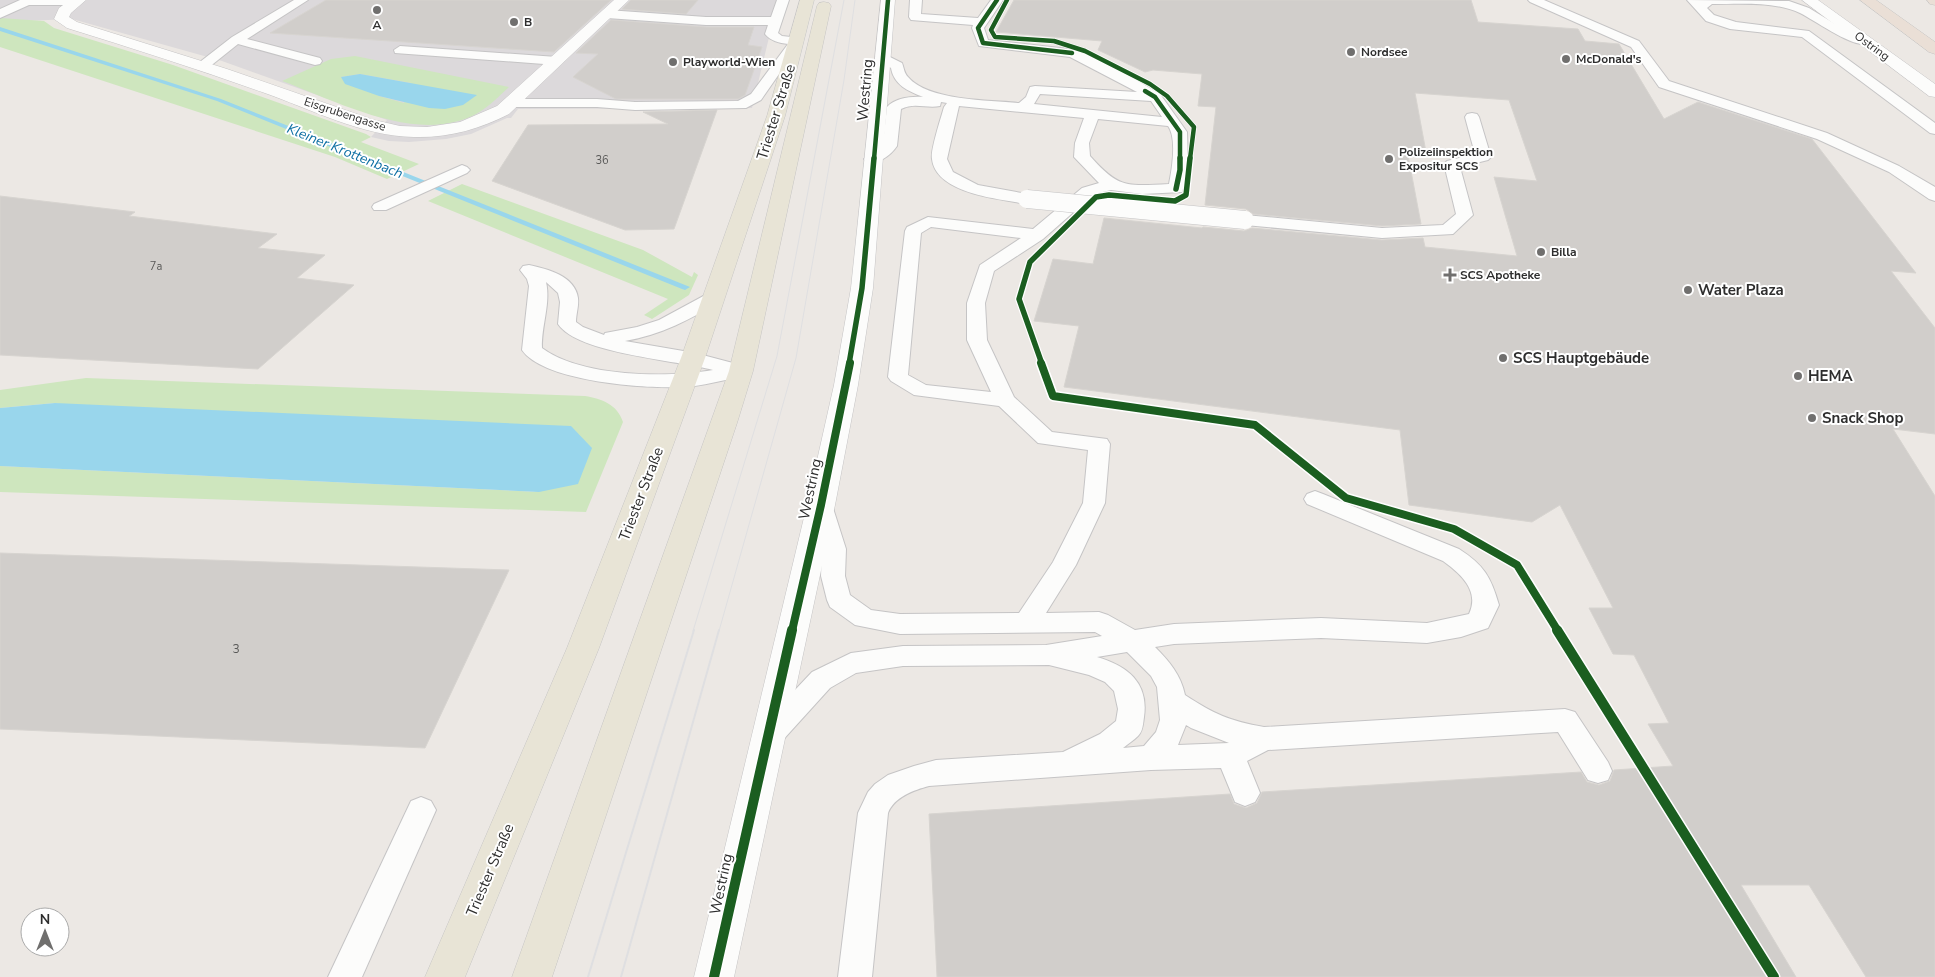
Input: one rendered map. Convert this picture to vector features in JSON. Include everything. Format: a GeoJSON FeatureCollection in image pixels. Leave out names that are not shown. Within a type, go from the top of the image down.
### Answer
{"type":"FeatureCollection","features":[{"type":"Feature","properties":{"kind":"highway"},"geometry":{"type":"LineString","coordinates":[[1867,0],[1935,49]]}},
{"type":"Feature","properties":{"kind":"main road","name":"Triester Straße"},"geometry":{"type":"LineString","coordinates":[[445,977],[583,648],[688,370],[776,116],[806,0]]}},
{"type":"Feature","properties":{"kind":"main road","name":"Triester Straße"},"geometry":{"type":"LineString","coordinates":[[532,977],[724,423],[740,371],[825,0]]}},
{"type":"Feature","properties":{"kind":"street","name":"Eisgrubengasse"},"geometry":{"type":"LineString","coordinates":[[78,1],[64,11],[61,19],[203,65],[382,128],[402,131],[441,130],[466,126],[486,119],[512,103],[622,0]]}},
{"type":"Feature","properties":{"kind":"street","name":"Westring"},"geometry":{"type":"LineString","coordinates":[[714,977],[821,505],[846,385],[862,288],[872,159],[888,0]]}},
{"type":"Feature","properties":{"kind":"street","name":"Ostring"},"geometry":{"type":"LineString","coordinates":[[1809,0],[1935,92]]}},
{"type":"Feature","properties":{"kind":"lane"},"geometry":{"type":"LineString","coordinates":[[7,0],[78,1]]}},
{"type":"Feature","properties":{"kind":"lane"},"geometry":{"type":"LineString","coordinates":[[203,65],[236,40],[302,0]]}},
{"type":"Feature","properties":{"kind":"lane"},"geometry":{"type":"LineString","coordinates":[[512,103],[598,103],[635,106],[741,105],[756,97],[796,41],[779,39],[771,34],[783,0]]}},
{"type":"Feature","properties":{"kind":"lane"},"geometry":{"type":"LineString","coordinates":[[916,0],[915,17],[981,22]]}},
{"type":"Feature","properties":{"kind":"lane"},"geometry":{"type":"LineString","coordinates":[[997,0],[978,28],[983,43],[1073,53],[1116,74],[1155,96],[1180,132],[1181,148],[1176,189],[1139,190],[1111,185],[1088,191],[1036,235],[986,269],[976,303],[977,340],[1005,400],[1046,438],[1098,444],[1094,502],[1064,565],[1027,622]]}},
{"type":"Feature","properties":{"kind":"lane"},"geometry":{"type":"LineString","coordinates":[[1534,0],[1635,44],[1664,84],[1822,136],[1894,169],[1930,190],[1935,196]]}},
{"type":"Feature","properties":{"kind":"lane"},"geometry":{"type":"LineString","coordinates":[[1865,41],[1831,27],[1805,11],[1789,5],[1744,0],[1708,0],[1696,4],[1710,18],[1734,26],[1805,34],[1935,130]]}},
{"type":"Feature","properties":{"kind":"lane"},"geometry":{"type":"LineString","coordinates":[[0,14],[27,1]]}},
{"type":"Feature","properties":{"kind":"lane"},"geometry":{"type":"LineString","coordinates":[[607,14],[706,21],[775,21]]}},
{"type":"Feature","properties":{"kind":"lane"},"geometry":{"type":"LineString","coordinates":[[236,40],[314,61]]}},
{"type":"Feature","properties":{"kind":"lane"},"geometry":{"type":"LineString","coordinates":[[400,50],[557,61]]}},
{"type":"Feature","properties":{"kind":"lane"},"geometry":{"type":"LineString","coordinates":[[882,57],[897,66],[897,74],[903,82],[953,104],[985,113],[1174,122]]}},
{"type":"Feature","properties":{"kind":"lane"},"geometry":{"type":"LineString","coordinates":[[1022,108],[1032,99],[1035,90],[1155,96]]}},
{"type":"Feature","properties":{"kind":"lane"},"geometry":{"type":"LineString","coordinates":[[872,159],[890,146],[894,107],[903,102],[914,100],[1022,108],[1091,118]]}},
{"type":"Feature","properties":{"kind":"lane"},"geometry":{"type":"LineString","coordinates":[[953,104],[939,159],[946,175],[973,189],[1028,198],[1382,232],[1447,230],[1465,216],[1452,164],[1483,157],[1472,117]]}},
{"type":"Feature","properties":{"kind":"lane"},"geometry":{"type":"LineString","coordinates":[[1091,118],[1082,143],[1082,157],[1111,185]]}},
{"type":"Feature","properties":{"kind":"lane"},"geometry":{"type":"LineString","coordinates":[[380,207],[456,173]]}},
{"type":"Feature","properties":{"kind":"lane"},"geometry":{"type":"LineString","coordinates":[[1005,400],[922,391],[898,377],[913,231],[928,222],[1036,235]]}},
{"type":"Feature","properties":{"kind":"lane"},"geometry":{"type":"LineString","coordinates":[[688,370],[592,339],[573,330],[567,324],[569,299],[566,289],[559,282],[529,270],[536,278],[538,286],[532,350],[548,362],[577,372],[622,378],[688,370],[740,371]]}},
{"type":"Feature","properties":{"kind":"lane"},"geometry":{"type":"LineString","coordinates":[[592,339],[642,333],[669,323],[714,297]]}},
{"type":"Feature","properties":{"kind":"lane"},"geometry":{"type":"LineString","coordinates":[[767,738],[821,680],[852,663],[903,656],[1046,655],[1174,634],[1321,628],[1427,633],[1461,627],[1479,621],[1486,605],[1480,582],[1467,566],[1450,555],[1314,499]]}},
{"type":"Feature","properties":{"kind":"lane"},"geometry":{"type":"LineString","coordinates":[[821,505],[834,549],[833,576],[839,600],[864,618],[900,624],[1100,622],[1132,641],[1160,669],[1170,686],[1174,702],[1174,720],[1168,738],[1151,758]]}},
{"type":"Feature","properties":{"kind":"lane"},"geometry":{"type":"LineString","coordinates":[[1046,655],[1100,666],[1113,673],[1124,682],[1132,705],[1129,727],[1110,742],[1063,764]]}},
{"type":"Feature","properties":{"kind":"lane"},"geometry":{"type":"LineString","coordinates":[[1174,702],[1201,720],[1233,733],[1264,739],[1565,720],[1598,771]]}},
{"type":"Feature","properties":{"kind":"lane"},"geometry":{"type":"LineString","coordinates":[[855,977],[873,813],[881,797],[897,786],[916,776],[936,772],[1151,758],[1231,756],[1264,739]]}},
{"type":"Feature","properties":{"kind":"lane"},"geometry":{"type":"LineString","coordinates":[[1231,756],[1245,793]]}},
{"type":"Feature","properties":{"kind":"lane"},"geometry":{"type":"LineString","coordinates":[[345,977],[421,810]]}},
{"type":"Feature","properties":{"kind":"shaded area"},"geometry":{"type":"Polygon","coordinates":[[[0,0],[778,0],[752,108],[518,109],[511,118],[471,134],[446,139],[409,142],[389,141],[371,137],[387,120],[222,61],[72,19],[0,22],[0,0]]]}},
{"type":"Feature","properties":{"kind":"green space"},"geometry":{"type":"Polygon","coordinates":[[[0,18],[44,21],[54,28],[173,65],[366,134],[371,137],[361,142],[419,164],[387,179],[335,157],[0,47],[0,18]]]}},
{"type":"Feature","properties":{"kind":"green space"},"geometry":{"type":"Polygon","coordinates":[[[355,56],[509,87],[490,105],[476,114],[453,122],[429,125],[404,123],[379,117],[353,109],[282,81],[331,59],[355,56]],[[360,74],[341,77],[379,96],[404,103],[411,83],[360,74]]]}},
{"type":"Feature","properties":{"kind":"green space"},"geometry":{"type":"Polygon","coordinates":[[[462,184],[643,250],[692,277],[694,272],[698,275],[689,295],[652,319],[644,315],[668,299],[428,201],[462,184]]]}},
{"type":"Feature","properties":{"kind":"green space"},"geometry":{"type":"Polygon","coordinates":[[[86,378],[585,396],[608,403],[617,411],[623,422],[586,512],[0,492],[0,466],[539,492],[55,403],[0,408],[0,390],[86,378]]]}},
{"type":"Feature","properties":{"kind":"water"},"geometry":{"type":"Polygon","coordinates":[[[360,74],[477,95],[463,105],[445,109],[429,108],[379,96],[345,84],[341,77],[360,74]]]}},
{"type":"Feature","properties":{"kind":"water"},"geometry":{"type":"Polygon","coordinates":[[[55,403],[571,426],[592,448],[578,484],[539,492],[0,466],[0,408],[55,403]]]}},
{"type":"Feature","properties":{"kind":"building"},"geometry":{"type":"Polygon","coordinates":[[[326,0],[611,0],[554,52],[270,33],[326,0]]]}},
{"type":"Feature","properties":{"kind":"building"},"geometry":{"type":"Polygon","coordinates":[[[631,0],[698,0],[686,14],[622,9],[631,0]]]}},
{"type":"Feature","properties":{"kind":"building","name":"SCS Hauptgebäude"},"geometry":{"type":"Polygon","coordinates":[[[1014,0],[1471,0],[1478,22],[1578,29],[1585,41],[1619,44],[1664,119],[1698,102],[1812,139],[1916,273],[1891,271],[1935,328],[1935,434],[1893,429],[1935,496],[1935,977],[1866,977],[1809,885],[1741,885],[1796,977],[937,977],[929,814],[1230,794],[1234,804],[1246,808],[1257,803],[1262,792],[1581,772],[1587,782],[1599,785],[1610,781],[1614,770],[1673,766],[1648,724],[1669,723],[1634,655],[1613,654],[1589,608],[1613,608],[1560,505],[1532,522],[1409,505],[1400,430],[1064,387],[1079,326],[1034,321],[1053,259],[1093,264],[1104,218],[1202,228],[1244,231],[1252,228],[1382,240],[1423,238],[1425,247],[1517,256],[1494,177],[1537,181],[1509,100],[1415,93],[1426,152],[1407,150],[1421,224],[1382,226],[1253,214],[1246,209],[1205,205],[1216,107],[1198,106],[1202,74],[1153,70],[1145,72],[1098,50],[1102,41],[996,32],[1014,0]]]}},
{"type":"Feature","properties":{"kind":"building","name":"Playworld-Wien"},"geometry":{"type":"Polygon","coordinates":[[[611,20],[706,27],[754,27],[748,45],[762,47],[745,95],[738,99],[616,99],[573,77],[598,54],[576,53],[611,20]]]}},
{"type":"Feature","properties":{"kind":"building"},"geometry":{"type":"Polygon","coordinates":[[[717,110],[674,229],[625,230],[492,181],[528,125],[668,124],[643,112],[717,110]]]}},
{"type":"Feature","properties":{"kind":"building"},"geometry":{"type":"Polygon","coordinates":[[[0,196],[135,212],[129,216],[277,234],[258,248],[325,255],[297,278],[354,285],[258,369],[0,355],[0,196]]]}},
{"type":"Feature","properties":{"kind":"building"},"geometry":{"type":"Polygon","coordinates":[[[0,553],[509,570],[425,748],[0,729],[0,553]]]}},
{"type":"Feature","properties":{"kind":"waterway","name":"Kleiner Krottenbach"},"geometry":{"type":"LineString","coordinates":[[0,29],[219,100],[685,287]]}},
{"type":"Feature","properties":{"kind":"tram line"},"geometry":{"type":"LineString","coordinates":[[693,631],[777,356],[844,0]]}},
{"type":"Feature","properties":{"kind":"tram line"},"geometry":{"type":"LineString","coordinates":[[719,631],[796,358],[844,80],[855,0]]}},
{"type":"Feature","properties":{"kind":"tram line"},"geometry":{"type":"LineString","coordinates":[[588,977],[694,630]]}},
{"type":"Feature","properties":{"kind":"tram line"},"geometry":{"type":"LineString","coordinates":[[621,977],[719,630]]}},
{"type":"Feature","properties":{"kind":"cycle path"},"geometry":{"type":"LineString","coordinates":[[714,977],[821,505],[846,385],[862,288],[888,0]]}},
{"type":"Feature","properties":{"kind":"cycle path"},"geometry":{"type":"LineString","coordinates":[[997,0],[978,28],[983,43],[1072,53]]}},
{"type":"Feature","properties":{"kind":"cycle path"},"geometry":{"type":"LineString","coordinates":[[1007,0],[991,30],[995,37],[1054,41],[1085,51],[1150,84],[1167,96],[1194,127],[1186,195],[1175,201],[1109,195],[1096,197],[1030,262],[1019,299],[1053,396],[1255,425],[1346,498],[1454,529],[1517,565],[1774,977]]}},
{"type":"Feature","properties":{"kind":"cycle path"},"geometry":{"type":"LineString","coordinates":[[1145,91],[1155,97],[1180,132],[1180,170],[1176,189]]}},
{"type":"Feature","properties":{"kind":"place","name":"A"},"geometry":{"type":"Point","coordinates":[377,10]}},
{"type":"Feature","properties":{"kind":"place","name":"B"},"geometry":{"type":"Point","coordinates":[514,22]}},
{"type":"Feature","properties":{"kind":"place","name":"Nordsee"},"geometry":{"type":"Point","coordinates":[1351,52]}},
{"type":"Feature","properties":{"kind":"place","name":"McDonald's"},"geometry":{"type":"Point","coordinates":[1566,59]}},
{"type":"Feature","properties":{"kind":"place","name":"Playworld-Wien"},"geometry":{"type":"Point","coordinates":[673,62]}},
{"type":"Feature","properties":{"kind":"place","name":"Polizeiinspektion Expositur SCS"},"geometry":{"type":"Point","coordinates":[1389,159]}},
{"type":"Feature","properties":{"kind":"place","name":"Billa"},"geometry":{"type":"Point","coordinates":[1541,252]}},
{"type":"Feature","properties":{"kind":"place","name":"SCS Apotheke"},"geometry":{"type":"Point","coordinates":[1450,275]}},
{"type":"Feature","properties":{"kind":"place","name":"Water Plaza"},"geometry":{"type":"Point","coordinates":[1688,290]}},
{"type":"Feature","properties":{"kind":"place","name":"SCS Hauptgebäude"},"geometry":{"type":"Point","coordinates":[1503,358]}},
{"type":"Feature","properties":{"kind":"place","name":"HEMA"},"geometry":{"type":"Point","coordinates":[1798,376]}},
{"type":"Feature","properties":{"kind":"place","name":"Snack Shop"},"geometry":{"type":"Point","coordinates":[1812,418]}}]}
